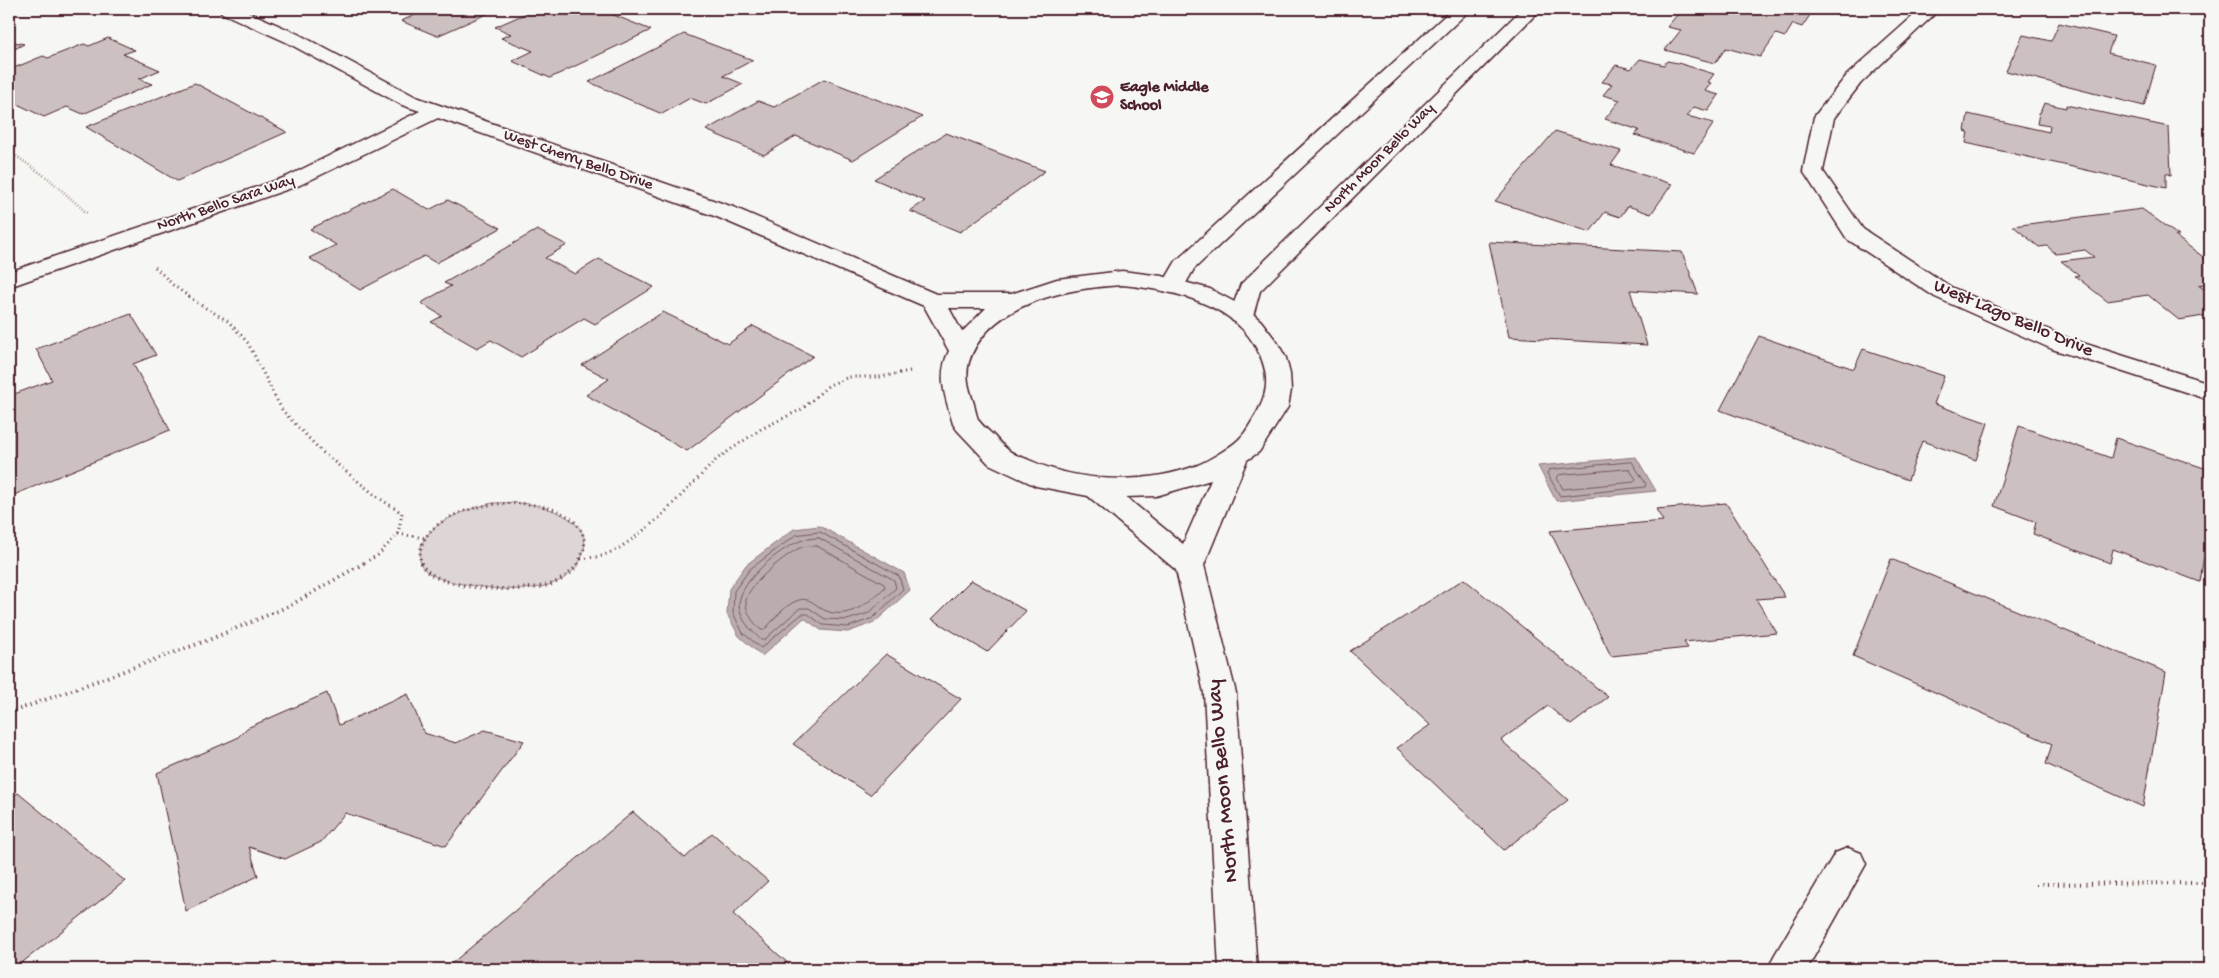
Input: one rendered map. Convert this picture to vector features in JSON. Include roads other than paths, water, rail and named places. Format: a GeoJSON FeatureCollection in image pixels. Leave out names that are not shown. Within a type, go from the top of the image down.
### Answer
{"type":"FeatureCollection","features":[{"type":"Feature","properties":{"kind":"street","name":"West Cherry Bello Drive"},"geometry":{"type":"LineString","coordinates":[[228,9],[292,38],[409,101],[724,212],[933,300],[1014,301]]}},
{"type":"Feature","properties":{"kind":"street"},"geometry":{"type":"LineString","coordinates":[[1174,285],[1184,266],[1462,9]]}},
{"type":"Feature","properties":{"kind":"street","name":"North Moon Bello Way"},"geometry":{"type":"LineString","coordinates":[[1241,316],[1249,289],[1532,9]]}},
{"type":"Feature","properties":{"kind":"street","name":"West Lago Bello Drive"},"geometry":{"type":"LineString","coordinates":[[1931,9],[1854,79],[1824,117],[1813,172],[1855,234],[1952,296],[2061,344],[2210,392]]}},
{"type":"Feature","properties":{"kind":"street","name":"North Bello Sara Way"},"geometry":{"type":"LineString","coordinates":[[9,280],[293,182],[436,111]]}},
{"type":"Feature","properties":{"kind":"street"},"geometry":{"type":"LineString","coordinates":[[1122,278],[1150,280],[1174,285],[1218,301],[1241,316],[1260,333],[1272,353],[1279,374],[1279,397],[1271,419],[1256,439],[1234,458],[1205,473],[1172,483],[1136,489],[1098,489],[1061,483],[1028,473],[999,457],[977,438],[962,417],[954,395],[954,373],[961,351],[974,332],[992,314],[1014,301],[1056,286],[1093,279],[1122,278]]}},
{"type":"Feature","properties":{"kind":"street"},"geometry":{"type":"LineString","coordinates":[[933,300],[961,351]]}},
{"type":"Feature","properties":{"kind":"street"},"geometry":{"type":"LineString","coordinates":[[1098,489],[1189,565],[1234,458]]}},
{"type":"Feature","properties":{"kind":"street","name":"North Moon Bello Way"},"geometry":{"type":"LineString","coordinates":[[1189,565],[1220,693],[1238,969]]}},
{"type":"Feature","properties":{"kind":"street"},"geometry":{"type":"LineString","coordinates":[[1787,969],[1848,864]]}},
{"type":"Feature","properties":{"kind":"water"},"geometry":{"type":"Polygon","coordinates":[[[1636,457],[1656,491],[1556,501],[1538,466],[1636,457]]]}},
{"type":"Feature","properties":{"kind":"water"},"geometry":{"type":"Polygon","coordinates":[[[820,526],[904,573],[910,590],[875,622],[848,632],[821,630],[804,618],[762,656],[739,636],[727,614],[729,589],[746,565],[794,529],[820,526]]]}},
{"type":"Feature","properties":{"kind":"place","name":"Eagle Middle School"},"geometry":{"type":"Point","coordinates":[1102,97]}}]}
